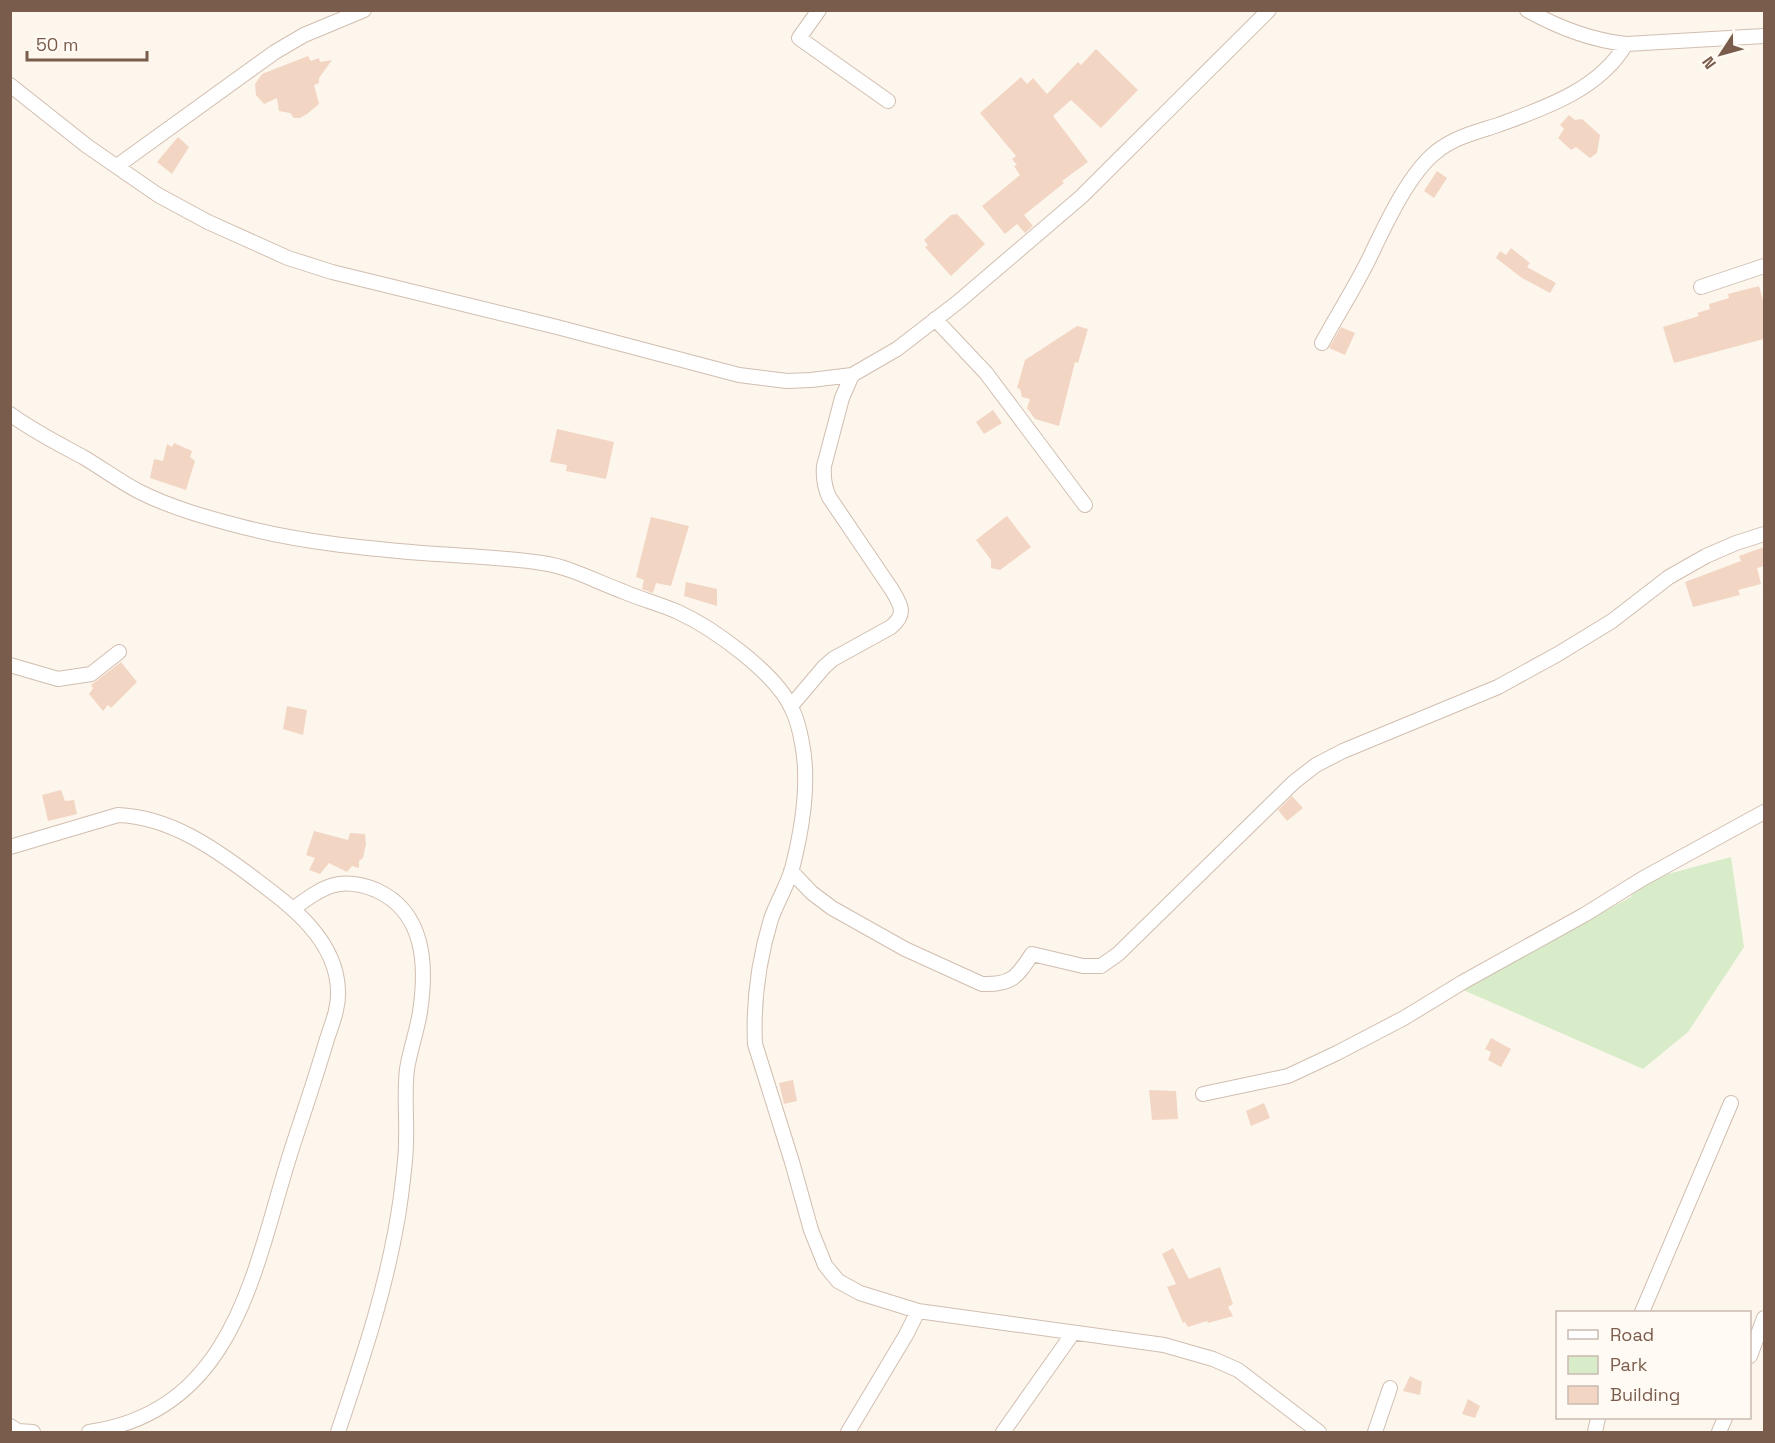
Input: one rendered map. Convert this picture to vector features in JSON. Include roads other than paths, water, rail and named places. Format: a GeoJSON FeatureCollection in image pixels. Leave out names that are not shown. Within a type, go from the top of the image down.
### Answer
{"type":"FeatureCollection","features":[{"type":"Feature","properties":{"kind":"street"},"geometry":{"type":"LineString","coordinates":[[117,166],[275,52],[304,35],[364,10]]}},
{"type":"Feature","properties":{"kind":"street"},"geometry":{"type":"LineString","coordinates":[[819,10],[799,38],[888,101]]}},
{"type":"Feature","properties":{"kind":"street"},"geometry":{"type":"LineString","coordinates":[[10,86],[87,146],[158,195],[208,222],[288,258],[332,272],[557,327],[739,375],[787,381],[852,375],[897,349],[1081,197],[1269,10]]}},
{"type":"Feature","properties":{"kind":"street"},"geometry":{"type":"LineString","coordinates":[[1527,10],[1578,34],[1626,44],[1764,36]]}},
{"type":"Feature","properties":{"kind":"street"},"geometry":{"type":"LineString","coordinates":[[1322,343],[1394,209],[1430,157],[1448,143],[1534,111],[1582,87],[1606,71],[1626,44]]}},
{"type":"Feature","properties":{"kind":"street"},"geometry":{"type":"LineString","coordinates":[[1701,287],[1764,266]]}},
{"type":"Feature","properties":{"kind":"street"},"geometry":{"type":"LineString","coordinates":[[935,319],[986,373],[1085,506]]}},
{"type":"Feature","properties":{"kind":"street"},"geometry":{"type":"LineString","coordinates":[[791,706],[833,659],[891,627],[901,615],[899,601],[825,488],[824,466],[842,398],[852,375]]}},
{"type":"Feature","properties":{"kind":"street"},"geometry":{"type":"LineString","coordinates":[[10,414],[138,491],[182,510],[241,527],[329,544],[486,556],[543,563],[573,571],[677,612],[709,628],[759,669],[778,688],[791,706],[803,747],[805,776],[803,813],[791,872],[771,918],[759,970],[755,1008],[755,1044],[811,1230],[825,1265],[838,1281],[860,1293],[918,1311],[1164,1345],[1213,1359],[1238,1370],[1319,1432]]}},
{"type":"Feature","properties":{"kind":"street"},"geometry":{"type":"LineString","coordinates":[[791,872],[812,893],[832,908],[905,949],[982,984],[994,985],[1006,982],[1019,974],[1032,954],[1083,966],[1101,966],[1118,954],[1294,783],[1316,765],[1343,751],[1498,687],[1612,621],[1669,577],[1706,556],[1764,534]]}},
{"type":"Feature","properties":{"kind":"street"},"geometry":{"type":"LineString","coordinates":[[10,665],[58,679],[91,674],[119,652]]}},
{"type":"Feature","properties":{"kind":"street"},"geometry":{"type":"LineString","coordinates":[[1203,1094],[1288,1076],[1337,1053],[1404,1018],[1463,982],[1584,915],[1642,879],[1764,812]]}},
{"type":"Feature","properties":{"kind":"street"},"geometry":{"type":"LineString","coordinates":[[10,847],[118,815],[136,816],[174,828],[215,849],[294,908],[314,930],[329,956],[338,991],[335,1012],[287,1161],[251,1284],[224,1343],[200,1374],[164,1404],[126,1425],[88,1432]]}},
{"type":"Feature","properties":{"kind":"street"},"geometry":{"type":"LineString","coordinates":[[294,908],[325,888],[342,882],[378,891],[405,909],[414,926],[422,953],[420,1011],[407,1068],[406,1145],[388,1273],[338,1432]]}},
{"type":"Feature","properties":{"kind":"street"},"geometry":{"type":"LineString","coordinates":[[1642,1311],[1731,1103]]}},
{"type":"Feature","properties":{"kind":"street"},"geometry":{"type":"LineString","coordinates":[[848,1432],[918,1311]]}},
{"type":"Feature","properties":{"kind":"street"},"geometry":{"type":"LineString","coordinates":[[1751,1351],[1764,1318]]}},
{"type":"Feature","properties":{"kind":"street"},"geometry":{"type":"LineString","coordinates":[[1003,1432],[1073,1333]]}},
{"type":"Feature","properties":{"kind":"street"},"geometry":{"type":"LineString","coordinates":[[1375,1432],[1390,1388]]}},
{"type":"Feature","properties":{"kind":"street"},"geometry":{"type":"LineString","coordinates":[[16,1430],[33,1432]]}}]}
